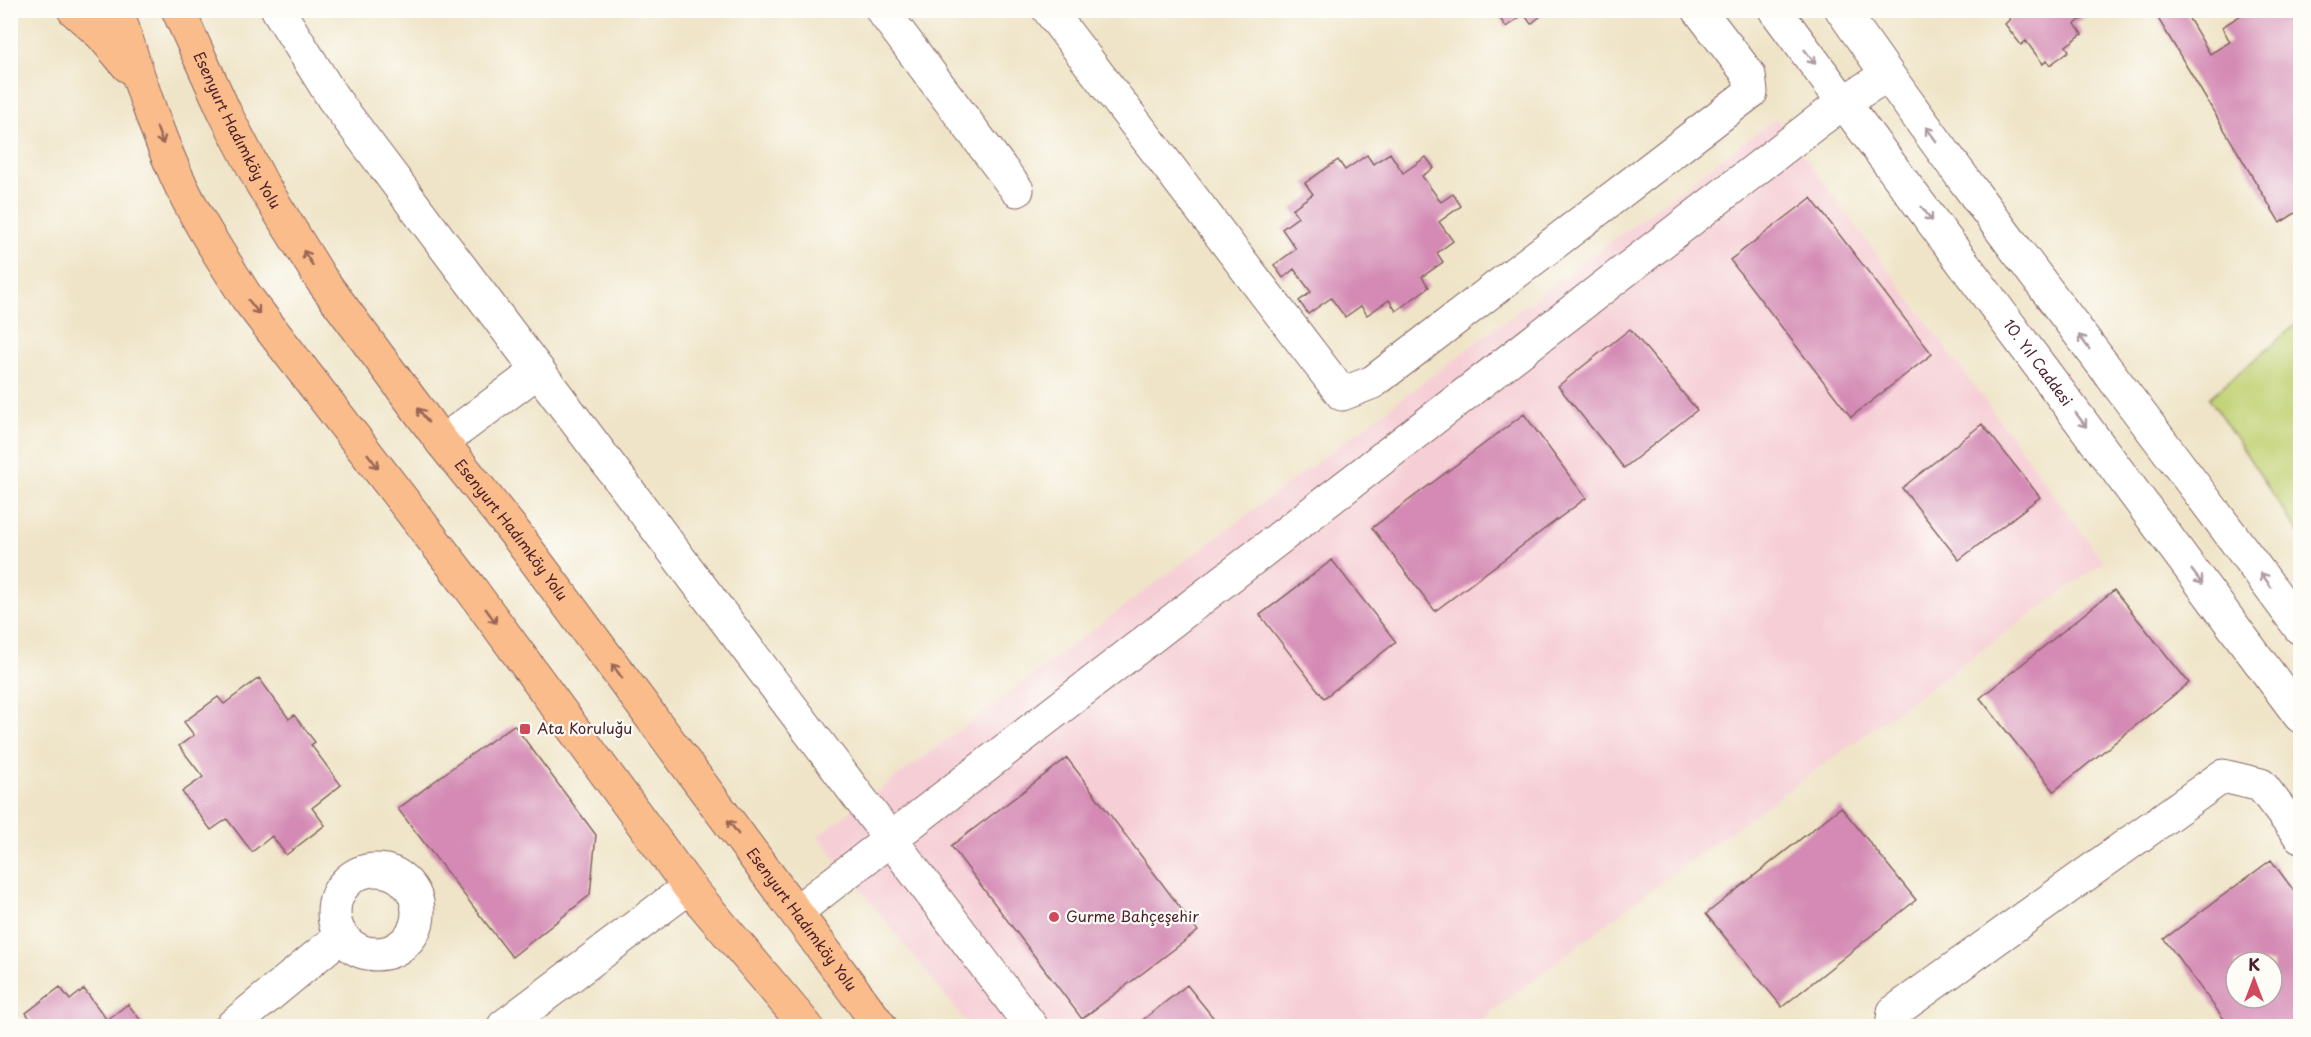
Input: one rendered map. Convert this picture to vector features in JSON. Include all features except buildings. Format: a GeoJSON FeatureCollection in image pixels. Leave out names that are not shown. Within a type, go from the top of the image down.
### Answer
{"type":"FeatureCollection","features":[{"type":"Feature","properties":{"kind":"main road"},"geometry":{"type":"LineString","coordinates":[[74,10],[102,35],[140,81]]}},
{"type":"Feature","properties":{"kind":"main road"},"geometry":{"type":"LineString","coordinates":[[117,10],[160,138],[177,177],[216,249],[247,298],[471,589],[689,887],[806,1026]]}},
{"type":"Feature","properties":{"kind":"main road","name":"Esenyurt Hadımköy Yolu"},"geometry":{"type":"LineString","coordinates":[[178,10],[194,48],[262,184],[321,279],[442,442],[515,533],[880,1026]]}},
{"type":"Feature","properties":{"kind":"main road"},"geometry":{"type":"LineString","coordinates":[[194,48],[195,10]]}},
{"type":"Feature","properties":{"kind":"street"},"geometry":{"type":"LineString","coordinates":[[278,10],[333,99],[1031,1026]]}},
{"type":"Feature","properties":{"kind":"street"},"geometry":{"type":"LineString","coordinates":[[882,10],[1017,190]]}},
{"type":"Feature","properties":{"kind":"street"},"geometry":{"type":"LineString","coordinates":[[1049,10],[1342,393],[1373,382],[1751,92],[1749,75],[1700,10]]}},
{"type":"Feature","properties":{"kind":"street","name":"10. Yıl Caddesi"},"geometry":{"type":"LineString","coordinates":[[1775,10],[2301,716]]}},
{"type":"Feature","properties":{"kind":"street"},"geometry":{"type":"LineString","coordinates":[[1842,10],[1887,75],[2068,320],[2301,628]]}},
{"type":"Feature","properties":{"kind":"street"},"geometry":{"type":"LineString","coordinates":[[796,912],[1844,102],[1887,75]]}},
{"type":"Feature","properties":{"kind":"street"},"geometry":{"type":"LineString","coordinates":[[442,442],[538,371]]}},
{"type":"Feature","properties":{"kind":"street"},"geometry":{"type":"LineString","coordinates":[[2083,460],[2104,487],[2164,446]]}},
{"type":"Feature","properties":{"kind":"street"},"geometry":{"type":"LineString","coordinates":[[1892,1026],[1894,1012],[2223,776],[2261,785],[2301,836]]}},
{"type":"Feature","properties":{"kind":"street"},"geometry":{"type":"LineString","coordinates":[[504,1026],[689,887]]}},
{"type":"Feature","properties":{"kind":"street"},"geometry":{"type":"LineString","coordinates":[[232,1026],[341,936]]}},
{"type":"Feature","properties":{"kind":"shaded area"},"geometry":{"type":"Polygon","coordinates":[[[1776,118],[2104,562],[1657,885],[1473,1026],[969,1026],[818,836],[1776,118]]]}},
{"type":"Feature","properties":{"kind":"green space"},"geometry":{"type":"Polygon","coordinates":[[[2300,321],[2300,535],[2209,398],[2300,321]]]}},
{"type":"Feature","properties":{"kind":"place","name":"Ata Koruluğu"},"geometry":{"type":"Point","coordinates":[525,729]}},
{"type":"Feature","properties":{"kind":"place","name":"Gurme Bahçeşehir"},"geometry":{"type":"Point","coordinates":[1054,917]}}]}
